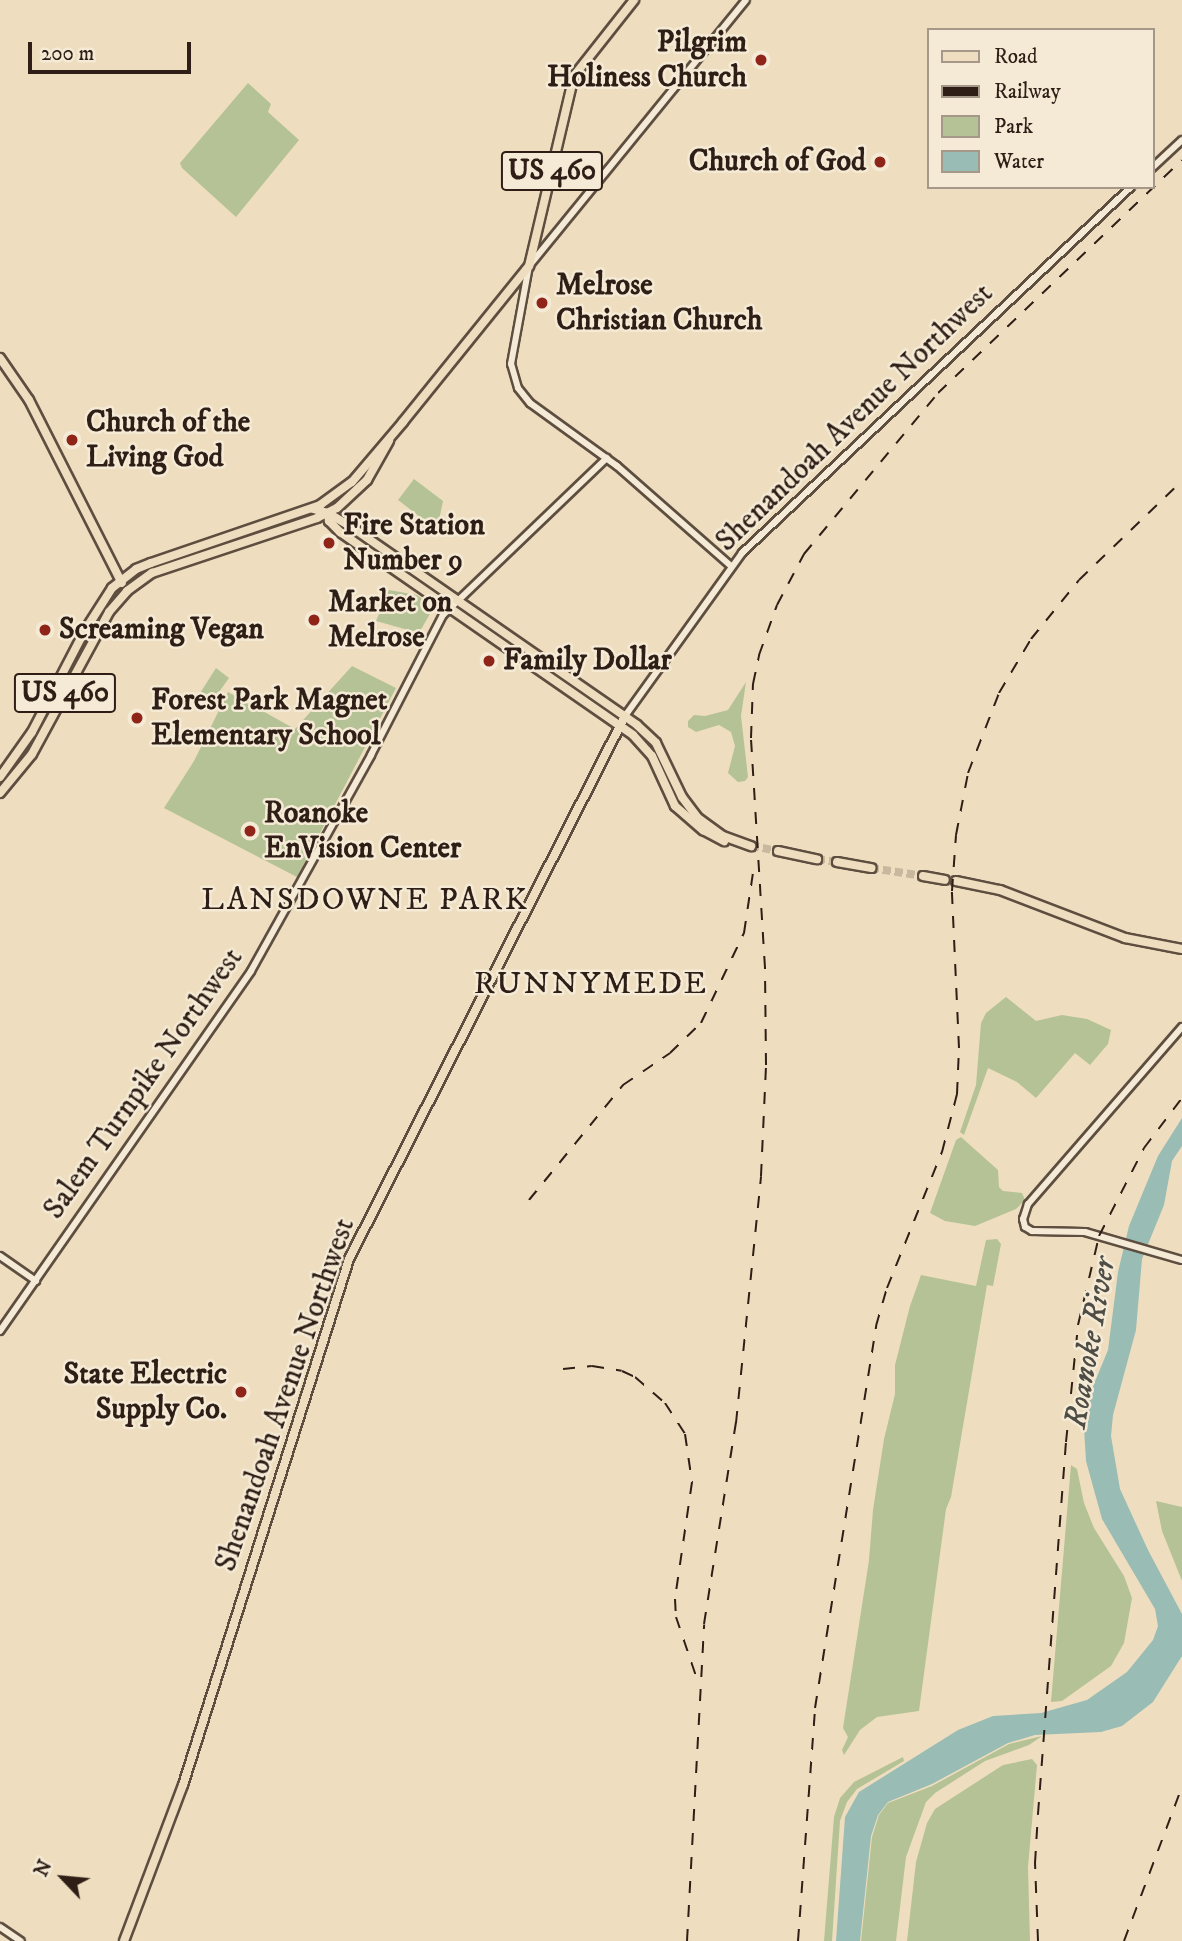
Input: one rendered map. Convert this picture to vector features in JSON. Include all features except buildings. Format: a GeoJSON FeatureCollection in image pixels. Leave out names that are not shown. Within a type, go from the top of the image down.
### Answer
{"type":"FeatureCollection","features":[{"type":"Feature","properties":{"kind":"main road","name":"US 460"},"geometry":{"type":"LineString","coordinates":[[0,777],[32,732],[100,603],[121,580],[151,563],[306,510],[333,498],[394,432],[529,266],[574,76],[634,0]]}},
{"type":"Feature","properties":{"kind":"main road"},"geometry":{"type":"LineString","coordinates":[[0,358],[29,400],[127,591]]}},
{"type":"Feature","properties":{"kind":"main road","name":"US 460"},"geometry":{"type":"LineString","coordinates":[[0,793],[32,754],[110,612],[127,591],[152,573],[328,513],[350,498],[371,473],[394,432]]}},
{"type":"Feature","properties":{"kind":"main road"},"geometry":{"type":"LineString","coordinates":[[306,510],[328,513],[350,526],[625,716],[656,743],[682,797],[698,818],[723,835],[751,846],[728,843],[713,837],[681,813],[670,798],[647,749],[619,725],[340,532],[329,521],[328,513],[333,503],[357,483],[360,471]]}},
{"type":"Feature","properties":{"kind":"main road"},"geometry":{"type":"LineString","coordinates":[[350,498],[342,515],[350,526]]}},
{"type":"Feature","properties":{"kind":"main road"},"geometry":{"type":"LineString","coordinates":[[264,535],[274,536],[316,523],[340,532]]}},
{"type":"Feature","properties":{"kind":"main road","name":"Shenandoah Avenue Northwest"},"geometry":{"type":"LineString","coordinates":[[124,1941],[183,1785],[349,1259],[625,716]]}},
{"type":"Feature","properties":{"kind":"main road"},"geometry":{"type":"LineString","coordinates":[[778,851],[817,859]]}},
{"type":"Feature","properties":{"kind":"main road"},"geometry":{"type":"LineString","coordinates":[[837,862],[871,869]]}},
{"type":"Feature","properties":{"kind":"main road"},"geometry":{"type":"LineString","coordinates":[[923,876],[945,880]]}},
{"type":"Feature","properties":{"kind":"main road"},"geometry":{"type":"LineString","coordinates":[[956,881],[1000,890],[1133,941],[1182,949]]}},
{"type":"Feature","properties":{"kind":"street"},"geometry":{"type":"LineString","coordinates":[[731,566],[607,458],[524,396],[513,373],[513,344],[529,266],[746,0]]}},
{"type":"Feature","properties":{"kind":"street"},"geometry":{"type":"LineString","coordinates":[[1154,166],[1182,140]]}},
{"type":"Feature","properties":{"kind":"street","name":"Shenandoah Avenue Northwest"},"geometry":{"type":"LineString","coordinates":[[625,716],[731,566],[756,538],[1129,189]]}},
{"type":"Feature","properties":{"kind":"street","name":"Salem Turnpike Northwest"},"geometry":{"type":"LineString","coordinates":[[0,1331],[251,971],[450,606],[607,458]]}},
{"type":"Feature","properties":{"kind":"street"},"geometry":{"type":"LineString","coordinates":[[1182,1027],[1028,1204],[1023,1224],[1037,1233],[1074,1231],[1156,1250],[1182,1260]]}},
{"type":"Feature","properties":{"kind":"street"},"geometry":{"type":"LineString","coordinates":[[0,1256],[36,1281]]}},
{"type":"Feature","properties":{"kind":"street"},"geometry":{"type":"LineString","coordinates":[[0,1927],[21,1941]]}},
{"type":"Feature","properties":{"kind":"green space"},"geometry":{"type":"Polygon","coordinates":[[[248,83],[271,104],[268,112],[299,140],[236,217],[182,168],[180,163],[248,83]]]}},
{"type":"Feature","properties":{"kind":"green space"},"geometry":{"type":"Polygon","coordinates":[[[414,479],[443,501],[437,530],[398,500],[414,479]]]}},
{"type":"Feature","properties":{"kind":"green space"},"geometry":{"type":"Polygon","coordinates":[[[389,590],[417,595],[429,604],[431,612],[419,633],[376,621],[389,590]]]}},
{"type":"Feature","properties":{"kind":"green space"},"geometry":{"type":"Polygon","coordinates":[[[352,666],[396,688],[297,877],[164,808],[194,761],[228,692],[295,729],[352,666]]]}},
{"type":"Feature","properties":{"kind":"green space"},"geometry":{"type":"Polygon","coordinates":[[[216,668],[229,678],[209,706],[197,698],[216,668]]]}},
{"type":"Feature","properties":{"kind":"green space"},"geometry":{"type":"Polygon","coordinates":[[[746,682],[741,716],[748,777],[745,781],[738,782],[728,773],[735,746],[731,732],[719,725],[696,732],[688,727],[688,721],[694,715],[705,716],[728,710],[746,682]]]}},
{"type":"Feature","properties":{"kind":"green space"},"geometry":{"type":"Polygon","coordinates":[[[1006,997],[1036,1021],[1062,1015],[1087,1019],[1111,1030],[1108,1044],[1090,1065],[1075,1053],[1036,1098],[1017,1082],[988,1068],[964,1135],[960,1132],[976,1085],[981,1023],[986,1013],[1006,997]]]}},
{"type":"Feature","properties":{"kind":"green space"},"geometry":{"type":"Polygon","coordinates":[[[961,1137],[998,1170],[999,1187],[1003,1191],[1022,1193],[1025,1200],[1016,1209],[975,1226],[945,1221],[930,1213],[956,1140],[961,1137]]]}},
{"type":"Feature","properties":{"kind":"green space"},"geometry":{"type":"Polygon","coordinates":[[[997,1239],[1001,1244],[993,1286],[987,1285],[951,1497],[946,1509],[919,1711],[877,1717],[860,1730],[844,1755],[842,1750],[848,1737],[843,1728],[869,1560],[873,1510],[884,1439],[895,1394],[895,1365],[910,1306],[921,1275],[976,1286],[986,1240],[997,1239]]]}},
{"type":"Feature","properties":{"kind":"green space"},"geometry":{"type":"Polygon","coordinates":[[[1071,1465],[1077,1469],[1084,1503],[1094,1528],[1124,1576],[1132,1598],[1124,1643],[1111,1666],[1062,1701],[1051,1702],[1071,1465]]]}},
{"type":"Feature","properties":{"kind":"green space"},"geometry":{"type":"Polygon","coordinates":[[[1156,1501],[1182,1507],[1182,1581],[1162,1531],[1156,1501]]]}},
{"type":"Feature","properties":{"kind":"green space"},"geometry":{"type":"Polygon","coordinates":[[[1042,1736],[1029,1745],[985,1761],[935,1793],[926,1802],[906,1857],[896,1941],[861,1941],[872,1837],[879,1815],[888,1803],[932,1786],[1009,1744],[1042,1736]]]}},
{"type":"Feature","properties":{"kind":"green space"},"geometry":{"type":"Polygon","coordinates":[[[903,1757],[904,1761],[857,1789],[847,1802],[840,1821],[832,1941],[824,1941],[834,1817],[840,1798],[854,1782],[903,1757]]]}},
{"type":"Feature","properties":{"kind":"green space"},"geometry":{"type":"Polygon","coordinates":[[[1032,1759],[1037,1765],[1028,1867],[1030,1941],[907,1941],[916,1862],[927,1823],[935,1809],[1003,1765],[1032,1759]]]}},
{"type":"Feature","properties":{"kind":"water"},"geometry":{"type":"Polygon","coordinates":[[[1182,1118],[1182,1146],[1172,1161],[1164,1205],[1142,1259],[1136,1330],[1113,1415],[1111,1436],[1120,1489],[1182,1614],[1182,1656],[1153,1702],[1122,1726],[1101,1732],[1035,1735],[1008,1743],[932,1784],[888,1802],[878,1815],[871,1836],[860,1941],[836,1941],[845,1817],[859,1792],[958,1730],[993,1716],[1041,1713],[1087,1700],[1127,1672],[1153,1640],[1158,1626],[1155,1609],[1102,1519],[1086,1461],[1084,1428],[1089,1396],[1108,1350],[1118,1272],[1129,1226],[1158,1156],[1182,1118]]]}},
{"type":"Feature","properties":{"kind":"tunnel"},"geometry":{"type":"LineString","coordinates":[[751,846],[778,851]]}},
{"type":"Feature","properties":{"kind":"tunnel"},"geometry":{"type":"LineString","coordinates":[[817,859],[837,862]]}},
{"type":"Feature","properties":{"kind":"tunnel"},"geometry":{"type":"LineString","coordinates":[[871,868],[923,876]]}},
{"type":"Feature","properties":{"kind":"railway"},"geometry":{"type":"LineString","coordinates":[[1154,187],[1182,160]]}},
{"type":"Feature","properties":{"kind":"railway"},"geometry":{"type":"LineString","coordinates":[[687,1941],[704,1624],[736,1423],[761,1176],[766,1065],[765,968],[751,738],[753,684],[759,655],[777,605],[804,554],[938,393],[1152,189]]}},
{"type":"Feature","properties":{"kind":"railway"},"geometry":{"type":"LineString","coordinates":[[798,1941],[815,1708],[876,1326],[887,1288],[942,1152],[957,1094],[959,1048],[952,891],[956,835],[968,773],[999,693],[1031,639],[1079,580],[1182,481]]}},
{"type":"Feature","properties":{"kind":"railway"},"geometry":{"type":"LineString","coordinates":[[529,1200],[623,1085],[670,1053],[701,1023],[744,933],[753,873]]}},
{"type":"Feature","properties":{"kind":"railway"},"geometry":{"type":"LineString","coordinates":[[1038,1941],[1035,1863],[1038,1814],[1066,1442],[1078,1325],[1099,1236],[1144,1148],[1182,1098]]}},
{"type":"Feature","properties":{"kind":"railway"},"geometry":{"type":"LineString","coordinates":[[563,1369],[592,1366],[622,1371],[635,1377],[665,1403],[685,1434],[692,1482],[675,1599],[676,1617],[696,1676]]}},
{"type":"Feature","properties":{"kind":"railway"},"geometry":{"type":"LineString","coordinates":[[1124,1941],[1182,1787]]}},
{"type":"Feature","properties":{"kind":"place","name":"Pilgrim Holiness Church"},"geometry":{"type":"Point","coordinates":[761,60]}},
{"type":"Feature","properties":{"kind":"place","name":"Church of God"},"geometry":{"type":"Point","coordinates":[880,162]}},
{"type":"Feature","properties":{"kind":"place","name":"Melrose Christian Church"},"geometry":{"type":"Point","coordinates":[542,303]}},
{"type":"Feature","properties":{"kind":"place","name":"Church of the Living God"},"geometry":{"type":"Point","coordinates":[72,440]}},
{"type":"Feature","properties":{"kind":"place","name":"Fire Station Number 9"},"geometry":{"type":"Point","coordinates":[329,543]}},
{"type":"Feature","properties":{"kind":"place","name":"Market on Melrose"},"geometry":{"type":"Point","coordinates":[314,620]}},
{"type":"Feature","properties":{"kind":"place","name":"Screaming Vegan"},"geometry":{"type":"Point","coordinates":[45,630]}},
{"type":"Feature","properties":{"kind":"place","name":"Family Dollar"},"geometry":{"type":"Point","coordinates":[489,661]}},
{"type":"Feature","properties":{"kind":"place","name":"Forest Park Magnet Elementary School"},"geometry":{"type":"Point","coordinates":[137,718]}},
{"type":"Feature","properties":{"kind":"place","name":"Roanoke EnVision Center"},"geometry":{"type":"Point","coordinates":[250,831]}},
{"type":"Feature","properties":{"kind":"place","name":"State Electric Supply Co."},"geometry":{"type":"Point","coordinates":[241,1392]}},
{"type":"Feature","properties":{"kind":"district","name":"LANSDOWNE PARK"},"geometry":{"type":"Point","coordinates":[365,900]}},
{"type":"Feature","properties":{"kind":"district","name":"RUNNYMEDE"},"geometry":{"type":"Point","coordinates":[591,984]}},
{"type":"Feature","properties":{"kind":"water label","name":"Roanoke River"},"geometry":{"type":"Point","coordinates":[1091,1343]}}]}
